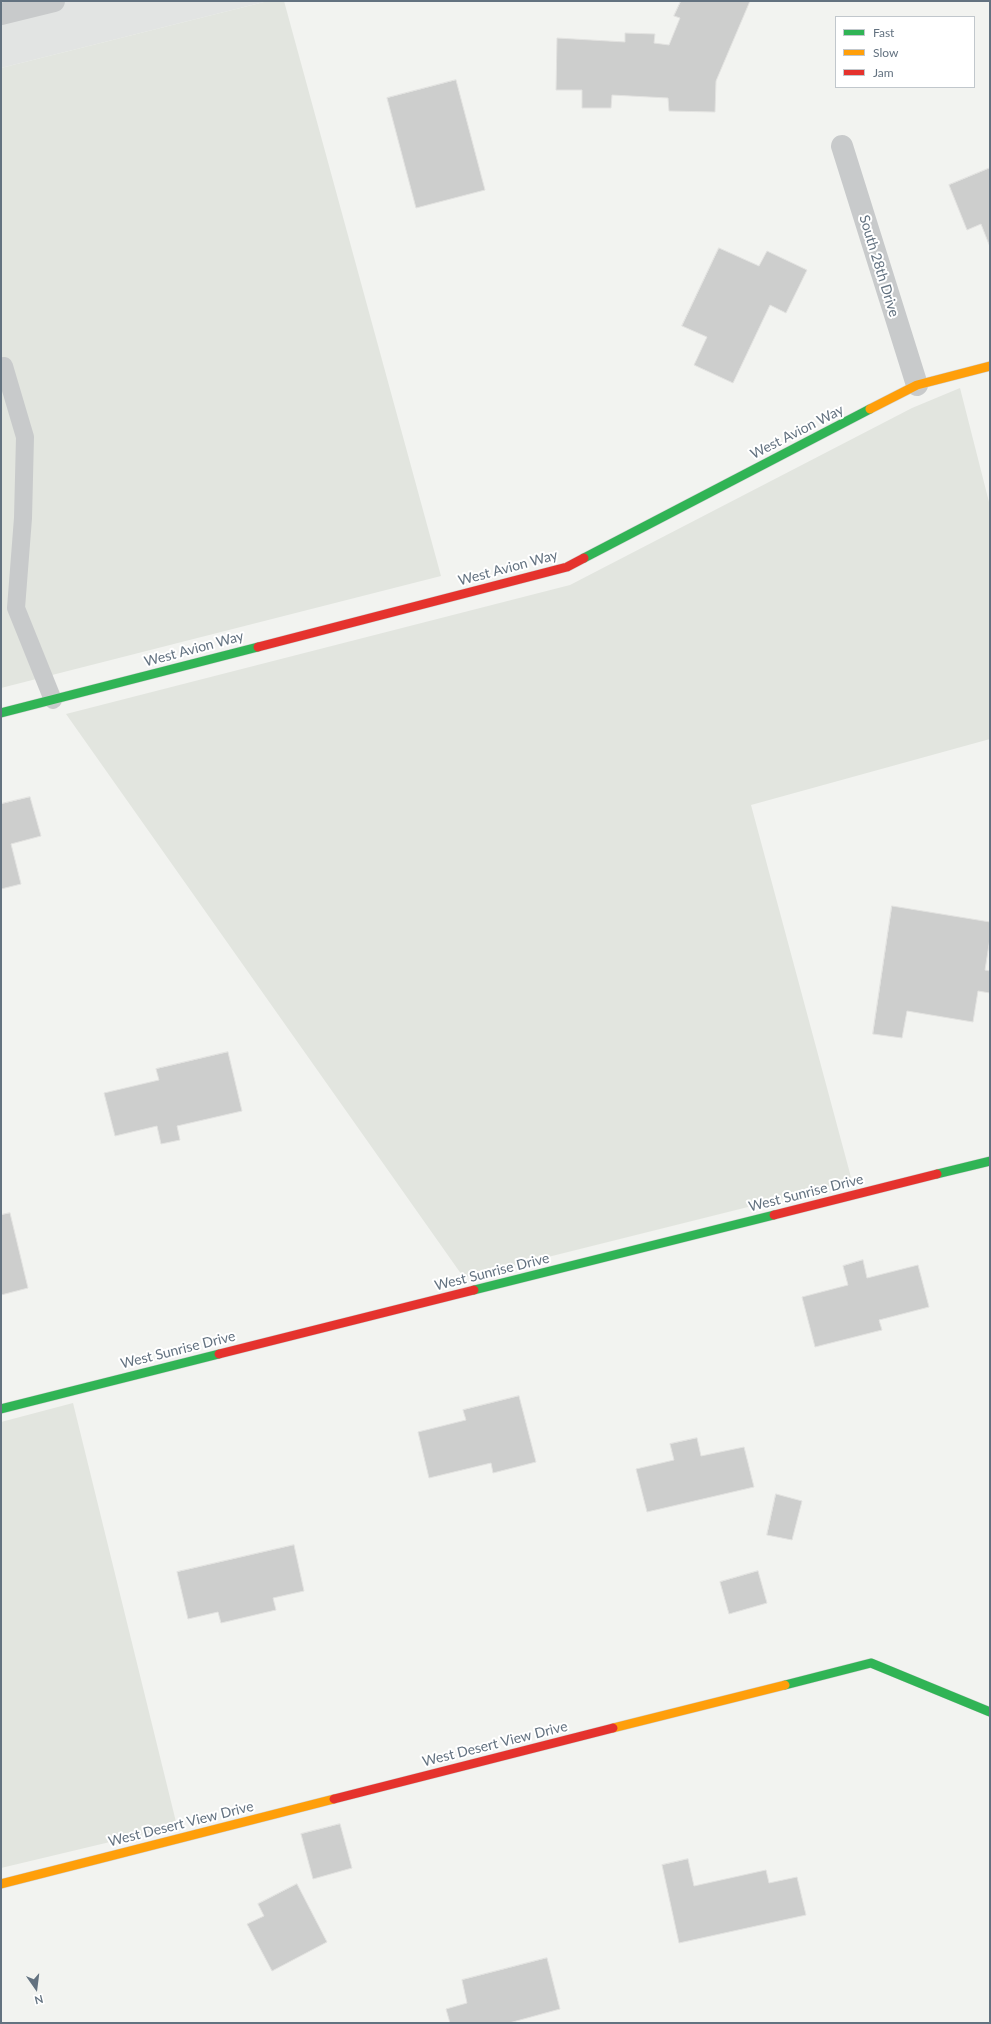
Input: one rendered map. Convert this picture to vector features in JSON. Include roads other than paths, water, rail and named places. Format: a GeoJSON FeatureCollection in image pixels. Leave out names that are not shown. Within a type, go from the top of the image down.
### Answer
{"type":"FeatureCollection","features":[{"type":"Feature","properties":{"kind":"street"},"geometry":{"type":"LineString","coordinates":[[1,14],[54,1]]}},
{"type":"Feature","properties":{"kind":"street","name":"South 28th Drive"},"geometry":{"type":"LineString","coordinates":[[842,146],[916,385]]}},
{"type":"Feature","properties":{"kind":"street","name":"West Avion Way"},"geometry":{"type":"LineString","coordinates":[[1,713],[567,567],[916,385],[990,366]]}},
{"type":"Feature","properties":{"kind":"street","name":"West Sunrise Drive"},"geometry":{"type":"LineString","coordinates":[[1,1409],[990,1162]]}},
{"type":"Feature","properties":{"kind":"street","name":"West Desert View Drive"},"geometry":{"type":"LineString","coordinates":[[1,1884],[871,1663],[990,1712]]}},
{"type":"Feature","properties":{"kind":"lane"},"geometry":{"type":"LineString","coordinates":[[4,366],[25,437],[23,518],[16,608],[53,700]]}}]}
